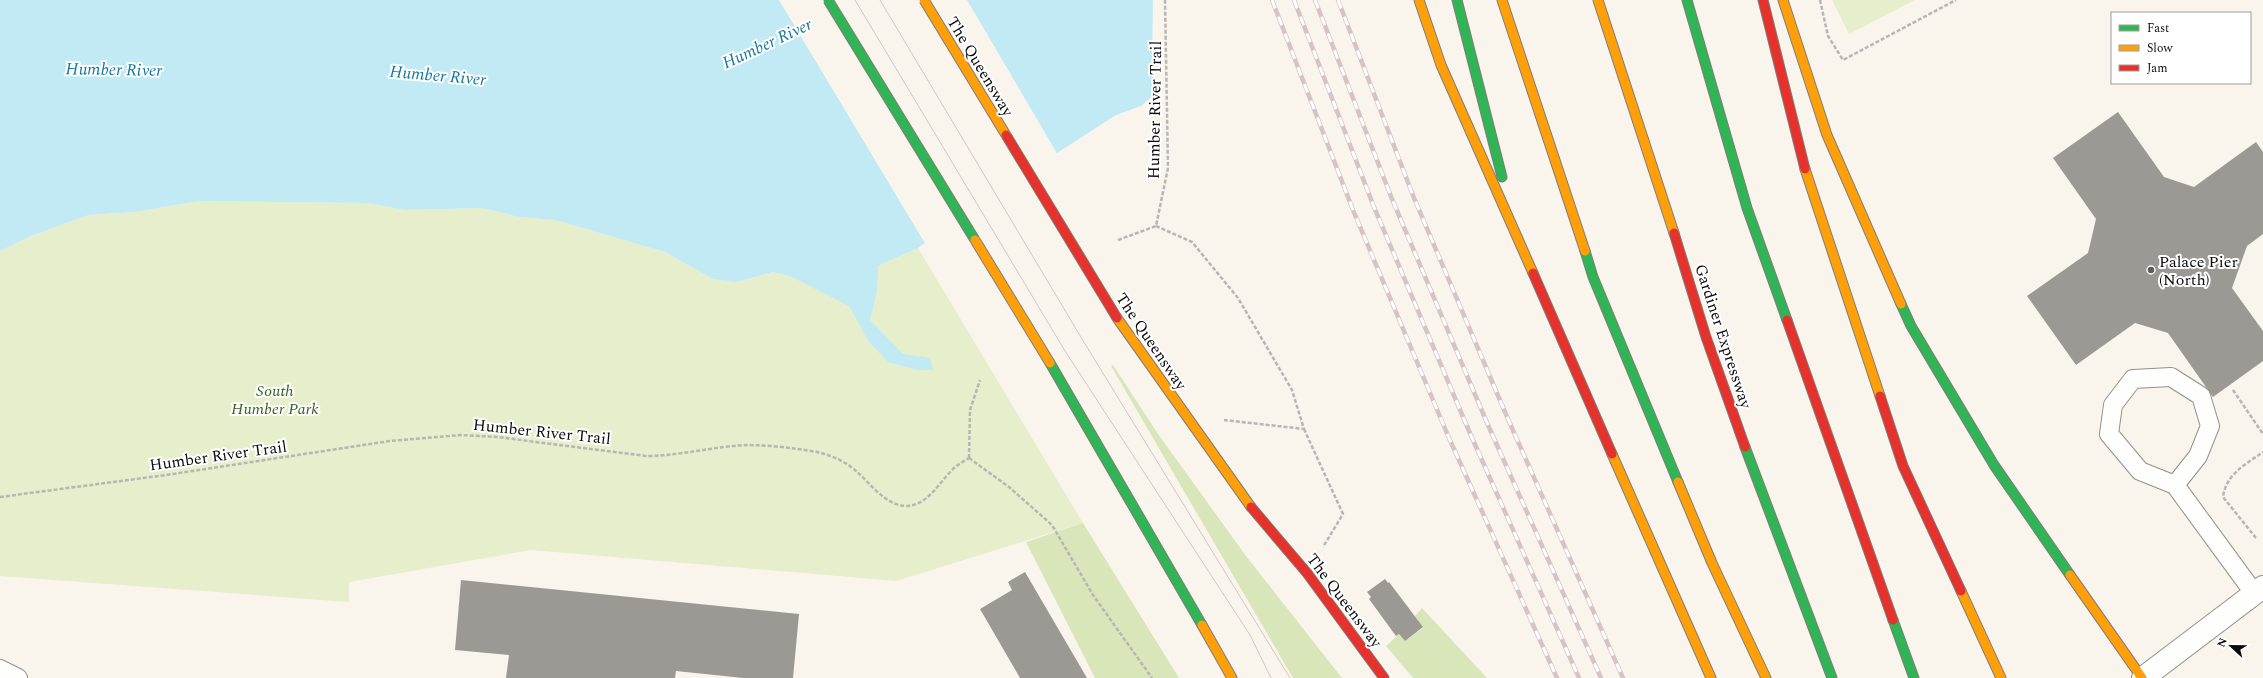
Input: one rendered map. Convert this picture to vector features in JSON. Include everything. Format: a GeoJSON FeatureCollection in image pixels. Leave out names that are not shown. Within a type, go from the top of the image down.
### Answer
{"type":"FeatureCollection","features":[{"type":"Feature","properties":{"kind":"main road"},"geometry":{"type":"LineString","coordinates":[[828,0],[1050,363],[1232,678]]}},
{"type":"Feature","properties":{"kind":"main road","name":"The Queensway"},"geometry":{"type":"LineString","coordinates":[[924,0],[1117,318],[1195,432],[1242,496],[1307,573],[1384,678]]}},
{"type":"Feature","properties":{"kind":"main road"},"geometry":{"type":"LineString","coordinates":[[1419,0],[1441,65],[1516,232],[1651,545],[1711,678]]}},
{"type":"Feature","properties":{"kind":"main road"},"geometry":{"type":"LineString","coordinates":[[1458,0],[1516,232]]}},
{"type":"Feature","properties":{"kind":"main road"},"geometry":{"type":"LineString","coordinates":[[1502,0],[1593,277],[1712,563],[1766,678]]}},
{"type":"Feature","properties":{"kind":"main road","name":"Gardiner Expressway"},"geometry":{"type":"LineString","coordinates":[[1598,0],[1651,160],[1706,337],[1761,491],[1832,678]]}},
{"type":"Feature","properties":{"kind":"main road"},"geometry":{"type":"LineString","coordinates":[[1687,0],[1747,208],[1914,678]]}},
{"type":"Feature","properties":{"kind":"main road"},"geometry":{"type":"LineString","coordinates":[[1763,0],[1804,166],[1903,466],[2002,678]]}},
{"type":"Feature","properties":{"kind":"main road"},"geometry":{"type":"LineString","coordinates":[[1783,0],[1827,135],[1911,326],[1994,465],[2142,678]]}},
{"type":"Feature","properties":{"kind":"street"},"geometry":{"type":"LineString","coordinates":[[2142,678],[2174,656],[2259,590]]}},
{"type":"Feature","properties":{"kind":"lane"},"geometry":{"type":"LineString","coordinates":[[2175,484],[2198,456],[2210,426],[2201,396],[2172,376],[2133,379],[2113,405],[2109,434],[2140,471],[2175,484],[2259,590]]}},
{"type":"Feature","properties":{"kind":"lane"},"geometry":{"type":"LineString","coordinates":[[0,669],[18,678]]}},
{"type":"Feature","properties":{"kind":"path","name":"Humber River Trail"},"geometry":{"type":"LineString","coordinates":[[1156,226],[1168,168],[1165,0]]}},
{"type":"Feature","properties":{"kind":"path"},"geometry":{"type":"LineString","coordinates":[[1820,0],[1828,36],[1843,60],[1956,0]]}},
{"type":"Feature","properties":{"kind":"path"},"geometry":{"type":"LineString","coordinates":[[1118,240],[1156,226],[1192,242],[1238,298],[1292,390],[1304,429],[1343,514],[1307,573]]}},
{"type":"Feature","properties":{"kind":"path"},"geometry":{"type":"LineString","coordinates":[[980,380],[970,410],[969,458],[1009,487],[1052,525],[1093,595],[1152,678]]}},
{"type":"Feature","properties":{"kind":"path"},"geometry":{"type":"LineString","coordinates":[[2233,390],[2263,434]]}},
{"type":"Feature","properties":{"kind":"path"},"geometry":{"type":"LineString","coordinates":[[1195,432],[1219,420],[1304,429]]}},
{"type":"Feature","properties":{"kind":"path","name":"Humber River Trail"},"geometry":{"type":"LineString","coordinates":[[0,497],[166,475],[390,441],[461,435],[497,437],[646,456],[667,456],[734,445],[754,445],[817,452],[838,458],[856,471],[874,491],[890,501],[905,506],[920,503],[954,468],[969,458]]}},
{"type":"Feature","properties":{"kind":"path"},"geometry":{"type":"LineString","coordinates":[[2256,538],[2223,497],[2224,487],[2230,477],[2263,452]]}},
{"type":"Feature","properties":{"kind":"green space"},"geometry":{"type":"Polygon","coordinates":[[[1832,0],[1915,0],[1849,34],[1832,0]]]}},
{"type":"Feature","properties":{"kind":"green space","name":"South Humber Park"},"geometry":{"type":"Polygon","coordinates":[[[199,201],[368,203],[404,210],[481,208],[519,217],[555,220],[665,252],[713,279],[736,282],[773,272],[792,277],[878,266],[918,248],[1083,523],[896,581],[531,550],[349,582],[349,602],[0,576],[0,251],[31,236],[89,215],[135,212],[199,201]]]}},
{"type":"Feature","properties":{"kind":"green space"},"geometry":{"type":"Polygon","coordinates":[[[1113,365],[1158,434],[1246,556],[1342,678],[1293,678],[1111,366],[1113,365]]]}},
{"type":"Feature","properties":{"kind":"green space"},"geometry":{"type":"Polygon","coordinates":[[[1083,523],[1179,678],[1095,678],[1026,542],[1083,523]]]}},
{"type":"Feature","properties":{"kind":"green space"},"geometry":{"type":"Polygon","coordinates":[[[1422,608],[1487,678],[1413,678],[1386,646],[1399,634],[1405,641],[1423,628],[1415,616],[1422,608]]]}},
{"type":"Feature","properties":{"kind":"water","name":"Humber River"},"geometry":{"type":"Polygon","coordinates":[[[0,0],[1153,0],[1152,67],[1155,94],[1141,106],[1116,115],[1012,182],[918,248],[878,266],[877,291],[870,320],[903,354],[930,358],[933,370],[917,370],[888,362],[869,342],[849,306],[792,277],[773,272],[736,282],[713,279],[665,252],[555,220],[519,217],[481,208],[404,210],[368,203],[199,201],[135,212],[89,215],[31,236],[0,251],[0,0]]]}},
{"type":"Feature","properties":{"kind":"pier"},"geometry":{"type":"Polygon","coordinates":[[[779,0],[967,0],[1058,155],[926,245],[779,0]]]}},
{"type":"Feature","properties":{"kind":"building","name":"Palace Pier (North)"},"geometry":{"type":"Polygon","coordinates":[[[2118,112],[2164,177],[2194,187],[2256,142],[2263,152],[2263,234],[2247,246],[2232,288],[2263,331],[2263,361],[2213,397],[2168,333],[2135,323],[2076,365],[2027,296],[2088,253],[2096,219],[2053,158],[2118,112]]]}},
{"type":"Feature","properties":{"kind":"building"},"geometry":{"type":"Polygon","coordinates":[[[1025,572],[1087,678],[1020,678],[980,609],[1012,590],[1008,582],[1025,572]]]}},
{"type":"Feature","properties":{"kind":"building"},"geometry":{"type":"Polygon","coordinates":[[[1385,579],[1388,583],[1389,582],[1423,627],[1405,641],[1399,634],[1396,636],[1369,599],[1371,597],[1367,592],[1385,579]]]}},
{"type":"Feature","properties":{"kind":"building"},"geometry":{"type":"Polygon","coordinates":[[[461,580],[799,614],[793,678],[743,678],[676,671],[675,678],[506,678],[509,655],[455,650],[461,580]]]}},
{"type":"Feature","properties":{"kind":"tram line"},"geometry":{"type":"LineString","coordinates":[[855,0],[1065,351],[1250,635],[1271,678]]}},
{"type":"Feature","properties":{"kind":"tram line"},"geometry":{"type":"LineString","coordinates":[[880,0],[1082,339],[1290,678]]}},
{"type":"Feature","properties":{"kind":"railway"},"geometry":{"type":"LineString","coordinates":[[1272,0],[1353,210],[1449,438],[1557,678]]}},
{"type":"Feature","properties":{"kind":"railway"},"geometry":{"type":"LineString","coordinates":[[1294,0],[1374,207],[1469,431],[1579,678]]}},
{"type":"Feature","properties":{"kind":"railway"},"geometry":{"type":"LineString","coordinates":[[1315,0],[1392,199],[1488,425],[1601,678]]}},
{"type":"Feature","properties":{"kind":"railway"},"geometry":{"type":"LineString","coordinates":[[1338,0],[1414,198],[1508,419],[1623,678]]}},
{"type":"Feature","properties":{"kind":"traffic: fast"},"geometry":{"type":"LineString","coordinates":[[828,0],[975,240]]}},
{"type":"Feature","properties":{"kind":"traffic: fast"},"geometry":{"type":"LineString","coordinates":[[1457,0],[1502,177]]}},
{"type":"Feature","properties":{"kind":"traffic: fast"},"geometry":{"type":"LineString","coordinates":[[1687,0],[1747,208],[1787,320]]}},
{"type":"Feature","properties":{"kind":"traffic: fast"},"geometry":{"type":"LineString","coordinates":[[1585,251],[1593,277],[1678,482]]}},
{"type":"Feature","properties":{"kind":"traffic: fast"},"geometry":{"type":"LineString","coordinates":[[1901,304],[1911,326],[1994,465],[2070,575]]}},
{"type":"Feature","properties":{"kind":"traffic: fast"},"geometry":{"type":"LineString","coordinates":[[1050,363],[1202,625]]}},
{"type":"Feature","properties":{"kind":"traffic: fast"},"geometry":{"type":"LineString","coordinates":[[1745,447],[1832,678]]}},
{"type":"Feature","properties":{"kind":"traffic: fast"},"geometry":{"type":"LineString","coordinates":[[1893,620],[1914,678]]}},
{"type":"Feature","properties":{"kind":"traffic: slow"},"geometry":{"type":"LineString","coordinates":[[924,0],[1006,135]]}},
{"type":"Feature","properties":{"kind":"traffic: slow"},"geometry":{"type":"LineString","coordinates":[[1419,0],[1441,65],[1533,273]]}},
{"type":"Feature","properties":{"kind":"traffic: slow"},"geometry":{"type":"LineString","coordinates":[[1502,0],[1585,251]]}},
{"type":"Feature","properties":{"kind":"traffic: slow"},"geometry":{"type":"LineString","coordinates":[[1598,0],[1674,233]]}},
{"type":"Feature","properties":{"kind":"traffic: slow"},"geometry":{"type":"LineString","coordinates":[[1783,0],[1827,135],[1901,304]]}},
{"type":"Feature","properties":{"kind":"traffic: slow"},"geometry":{"type":"LineString","coordinates":[[1805,169],[1880,396]]}},
{"type":"Feature","properties":{"kind":"traffic: slow"},"geometry":{"type":"LineString","coordinates":[[975,240],[1050,363]]}},
{"type":"Feature","properties":{"kind":"traffic: slow"},"geometry":{"type":"LineString","coordinates":[[1117,318],[1251,507]]}},
{"type":"Feature","properties":{"kind":"traffic: slow"},"geometry":{"type":"LineString","coordinates":[[1612,454],[1711,678]]}},
{"type":"Feature","properties":{"kind":"traffic: slow"},"geometry":{"type":"LineString","coordinates":[[1678,482],[1712,563],[1766,678]]}},
{"type":"Feature","properties":{"kind":"traffic: slow"},"geometry":{"type":"LineString","coordinates":[[2070,575],[2142,678]]}},
{"type":"Feature","properties":{"kind":"traffic: slow"},"geometry":{"type":"LineString","coordinates":[[1961,591],[2001,678]]}},
{"type":"Feature","properties":{"kind":"traffic: slow"},"geometry":{"type":"LineString","coordinates":[[1202,625],[1232,678]]}},
{"type":"Feature","properties":{"kind":"traffic: jam"},"geometry":{"type":"LineString","coordinates":[[1763,0],[1805,169]]}},
{"type":"Feature","properties":{"kind":"traffic: jam"},"geometry":{"type":"LineString","coordinates":[[1006,135],[1117,318]]}},
{"type":"Feature","properties":{"kind":"traffic: jam"},"geometry":{"type":"LineString","coordinates":[[1674,233],[1706,337],[1745,447]]}},
{"type":"Feature","properties":{"kind":"traffic: jam"},"geometry":{"type":"LineString","coordinates":[[1533,273],[1612,454]]}},
{"type":"Feature","properties":{"kind":"traffic: jam"},"geometry":{"type":"LineString","coordinates":[[1787,320],[1893,620]]}},
{"type":"Feature","properties":{"kind":"traffic: jam"},"geometry":{"type":"LineString","coordinates":[[1880,396],[1903,466],[1961,591]]}},
{"type":"Feature","properties":{"kind":"traffic: jam"},"geometry":{"type":"LineString","coordinates":[[1251,507],[1307,573],[1384,678]]}},
{"type":"Feature","properties":{"kind":"place","name":"Palace Pier (North)"},"geometry":{"type":"Point","coordinates":[2151,270]}}]}
